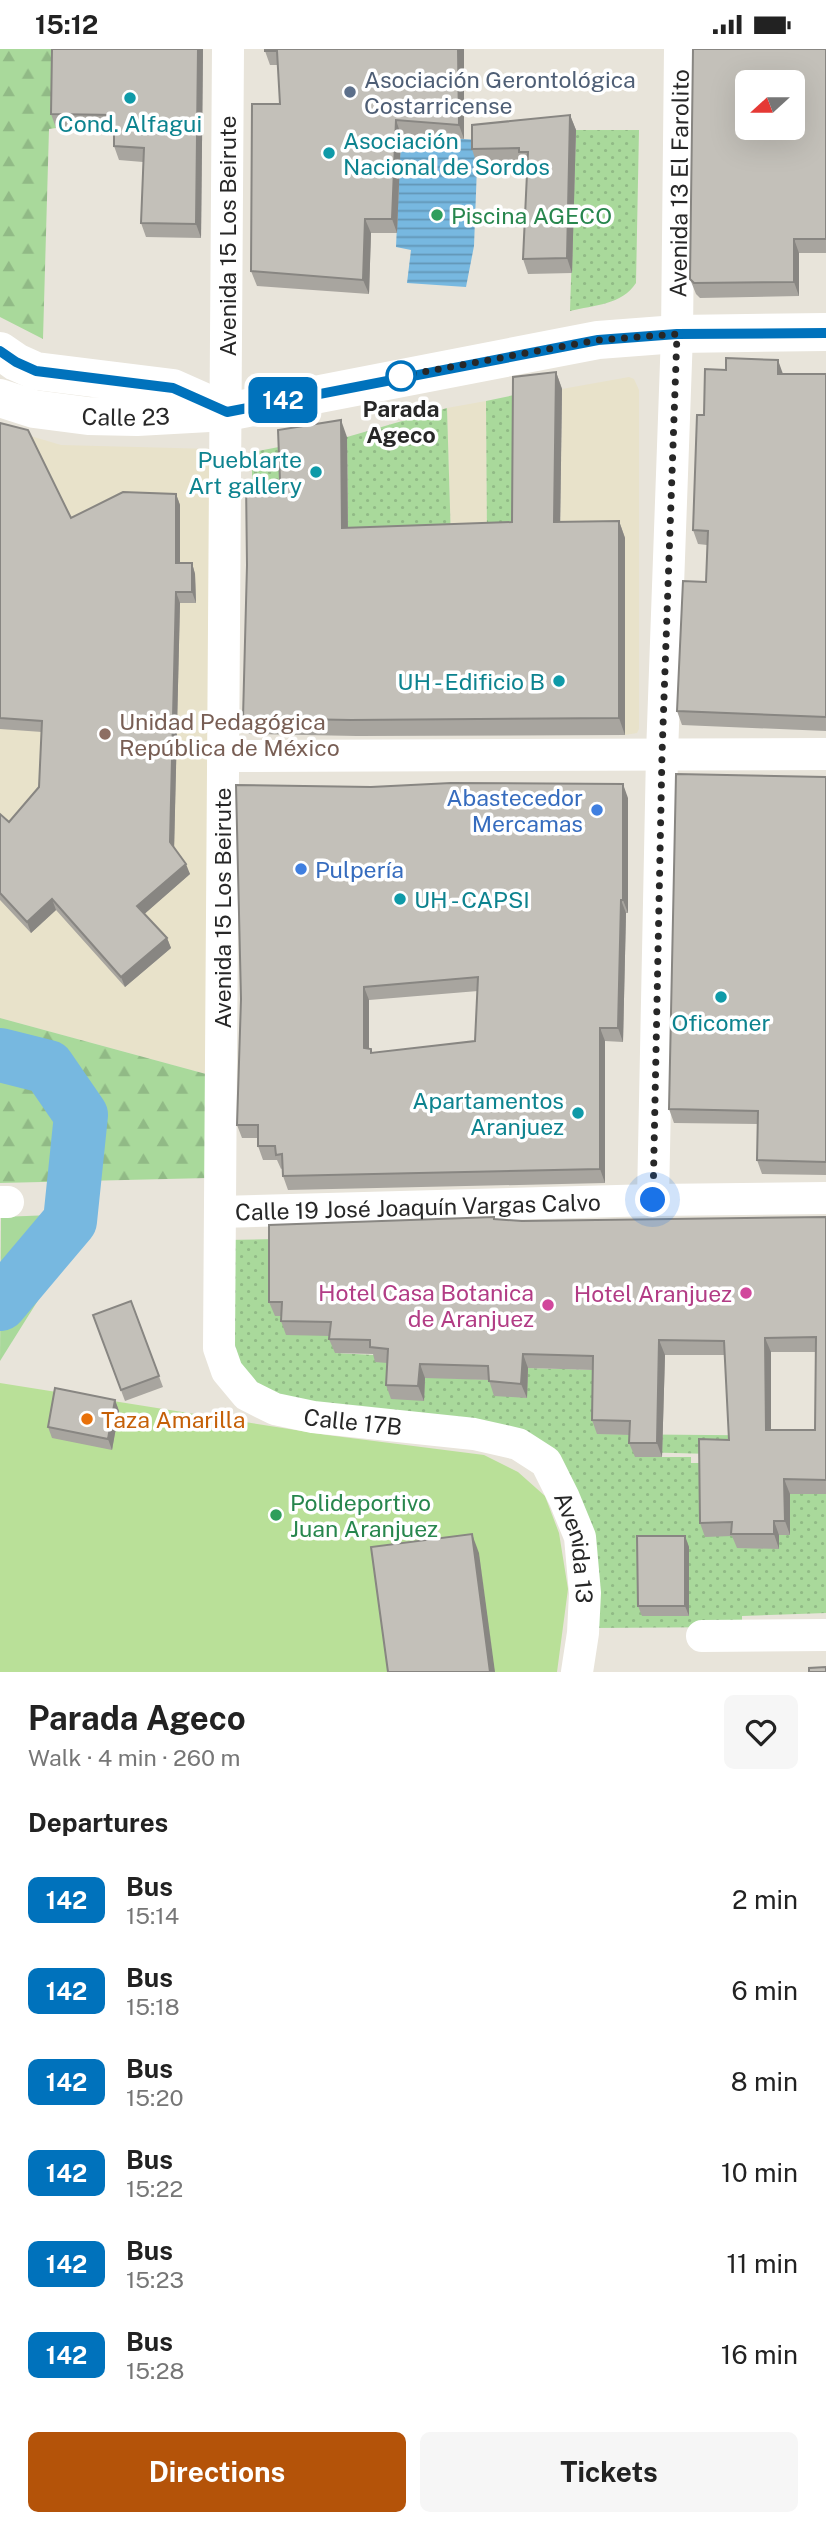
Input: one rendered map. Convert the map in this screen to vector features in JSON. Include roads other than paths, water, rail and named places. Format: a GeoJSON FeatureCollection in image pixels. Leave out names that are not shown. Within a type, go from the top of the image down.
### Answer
{"type":"FeatureCollection","features":[{"type":"Feature","properties":{"kind":"main road"},"geometry":{"type":"LineString","coordinates":[[227,412],[598,340],[677,334],[826,333]]}},
{"type":"Feature","properties":{"kind":"main road","name":"Calle 23"},"geometry":{"type":"LineString","coordinates":[[0,351],[36,371],[173,388],[227,412]]}},
{"type":"Feature","properties":{"kind":"main road","name":"Calle 23"},"geometry":{"type":"LineString","coordinates":[[0,398],[34,408],[88,416],[137,417],[227,412]]}},
{"type":"Feature","properties":{"kind":"street","name":"Avenida 15 Los Beirute"},"geometry":{"type":"LineString","coordinates":[[219,1347],[228,49]]}},
{"type":"Feature","properties":{"kind":"street","name":"Avenida 13 El Farolito"},"geometry":{"type":"LineString","coordinates":[[653,1200],[662,754],[677,334],[680,49]]}},
{"type":"Feature","properties":{"kind":"street"},"geometry":{"type":"LineString","coordinates":[[223,756],[826,754]]}},
{"type":"Feature","properties":{"kind":"street","name":"Calle 19 José Joaquín Vargas Calvo"},"geometry":{"type":"LineString","coordinates":[[220,1212],[826,1198]]}},
{"type":"Feature","properties":{"kind":"street","name":"Calle 17B"},"geometry":{"type":"LineString","coordinates":[[219,1347],[228,1371],[247,1395],[275,1409],[313,1417],[474,1434],[518,1444]]}},
{"type":"Feature","properties":{"kind":"street","name":"Avenida 13"},"geometry":{"type":"LineString","coordinates":[[518,1444],[546,1462],[564,1497],[580,1538],[585,1593],[577,1672]]}},
{"type":"Feature","properties":{"kind":"street"},"geometry":{"type":"LineString","coordinates":[[702,1636],[826,1635]]}},
{"type":"Feature","properties":{"kind":"water","name":"Piscina AGECO"},"geometry":{"type":"Polygon","coordinates":[[[401,135],[478,140],[474,246],[466,287],[407,283],[411,250],[396,247],[401,135]]]}},
{"type":"Feature","properties":{"kind":"waterway"},"geometry":{"type":"LineString","coordinates":[[0,1055],[48,1067],[81,1115],[70,1221],[0,1304]]}},
{"type":"Feature","properties":{"kind":"place","name":"Asociación Gerontológica Costarricense"},"geometry":{"type":"Point","coordinates":[350,92]}},
{"type":"Feature","properties":{"kind":"place","name":"Cond. Alfagui"},"geometry":{"type":"Point","coordinates":[130,98]}},
{"type":"Feature","properties":{"kind":"place","name":"Asociación Nacional de Sordos"},"geometry":{"type":"Point","coordinates":[329,153]}},
{"type":"Feature","properties":{"kind":"place","name":"Piscina AGECO"},"geometry":{"type":"Point","coordinates":[437,215]}},
{"type":"Feature","properties":{"kind":"place","name":"Parada Ageco"},"geometry":{"type":"Point","coordinates":[401,376]}},
{"type":"Feature","properties":{"kind":"place","name":"Pueblarte Art gallery"},"geometry":{"type":"Point","coordinates":[316,472]}},
{"type":"Feature","properties":{"kind":"place","name":"UH - Edificio B"},"geometry":{"type":"Point","coordinates":[559,681]}},
{"type":"Feature","properties":{"kind":"place","name":"Unidad Pedagógica República de México"},"geometry":{"type":"Point","coordinates":[105,734]}},
{"type":"Feature","properties":{"kind":"place","name":"Abastecedor Mercamas"},"geometry":{"type":"Point","coordinates":[597,810]}},
{"type":"Feature","properties":{"kind":"place","name":"Pulpería"},"geometry":{"type":"Point","coordinates":[301,869]}},
{"type":"Feature","properties":{"kind":"place","name":"UH - CAPSI"},"geometry":{"type":"Point","coordinates":[400,899]}},
{"type":"Feature","properties":{"kind":"place","name":"Oficomer"},"geometry":{"type":"Point","coordinates":[721,997]}},
{"type":"Feature","properties":{"kind":"place","name":"Apartamentos Aranjuez"},"geometry":{"type":"Point","coordinates":[578,1113]}},
{"type":"Feature","properties":{"kind":"place","name":"Hotel Aranjuez"},"geometry":{"type":"Point","coordinates":[746,1293]}},
{"type":"Feature","properties":{"kind":"place","name":"Hotel Casa Botanica de Aranjuez"},"geometry":{"type":"Point","coordinates":[548,1305]}},
{"type":"Feature","properties":{"kind":"place","name":"Taza Amarilla"},"geometry":{"type":"Point","coordinates":[87,1419]}},
{"type":"Feature","properties":{"kind":"place","name":"Polideportivo Juan Aranjuez"},"geometry":{"type":"Point","coordinates":[276,1515]}}]}
